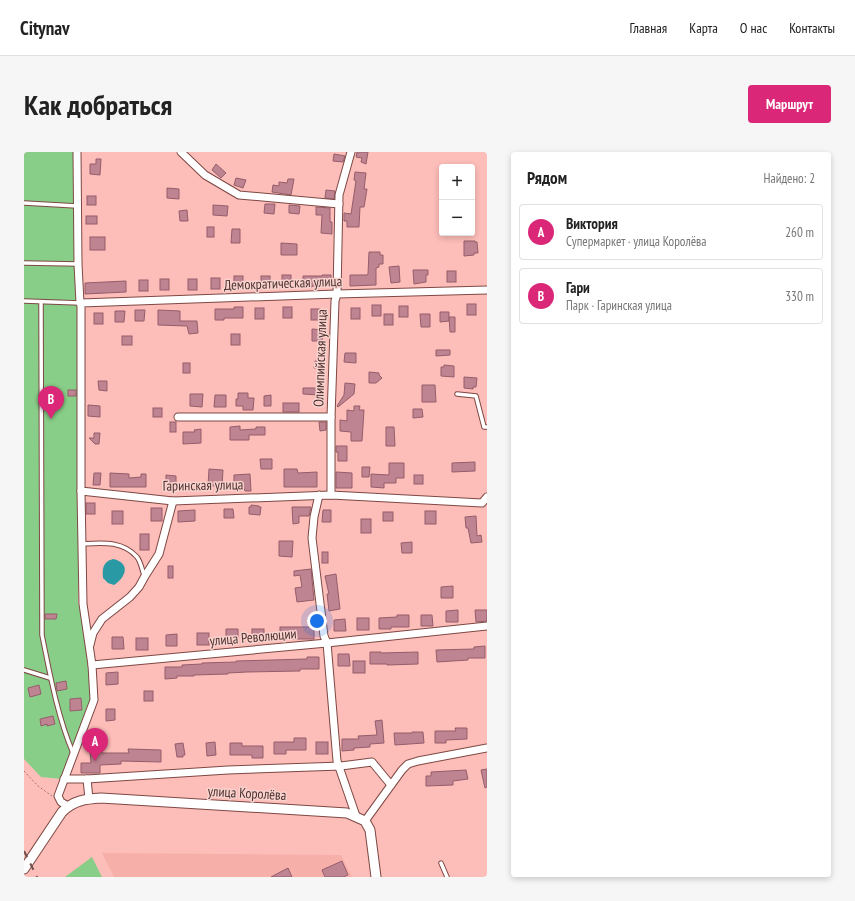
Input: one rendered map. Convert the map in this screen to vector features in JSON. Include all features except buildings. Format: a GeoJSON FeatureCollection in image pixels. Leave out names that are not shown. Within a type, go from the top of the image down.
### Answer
{"type":"FeatureCollection","features":[{"type":"Feature","properties":{"kind":"street"},"geometry":{"type":"LineString","coordinates":[[24,869],[62,812],[68,806],[62,802],[58,796],[94,700],[92,665],[83,604],[81,544],[80,303],[78,264],[77,152]]}},
{"type":"Feature","properties":{"kind":"street"},"geometry":{"type":"LineString","coordinates":[[181,152],[206,175],[239,195],[339,204]]}},
{"type":"Feature","properties":{"kind":"street","name":"Олимпийская улица"},"geometry":{"type":"LineString","coordinates":[[331,495],[331,417],[335,301],[337,294],[339,195],[351,152]]}},
{"type":"Feature","properties":{"kind":"street","name":"Демократическая улица"},"geometry":{"type":"LineString","coordinates":[[80,303],[487,290]]}},
{"type":"Feature","properties":{"kind":"street"},"geometry":{"type":"LineString","coordinates":[[178,416],[331,417]]}},
{"type":"Feature","properties":{"kind":"street","name":"Гаринская улица"},"geometry":{"type":"LineString","coordinates":[[80,491],[174,501],[331,495],[482,503],[487,497]]}},
{"type":"Feature","properties":{"kind":"street"},"geometry":{"type":"LineString","coordinates":[[320,495],[314,517],[312,538],[324,636],[327,643],[337,761],[356,816]]}},
{"type":"Feature","properties":{"kind":"street"},"geometry":{"type":"LineString","coordinates":[[89,647],[93,632],[102,620],[139,588],[159,554],[174,501]]}},
{"type":"Feature","properties":{"kind":"street","name":"улица Революции"},"geometry":{"type":"LineString","coordinates":[[92,665],[487,626]]}},
{"type":"Feature","properties":{"kind":"street"},"geometry":{"type":"LineString","coordinates":[[376,877],[370,830],[365,821],[402,770],[408,764],[418,761],[487,748]]}},
{"type":"Feature","properties":{"kind":"street"},"geometry":{"type":"LineString","coordinates":[[64,778],[87,779],[228,770],[339,766],[372,762],[391,785]]}},
{"type":"Feature","properties":{"kind":"street"},"geometry":{"type":"LineString","coordinates":[[87,779],[89,799]]}},
{"type":"Feature","properties":{"kind":"street","name":"улица Королёва"},"geometry":{"type":"LineString","coordinates":[[68,806],[80,800],[101,798],[347,813],[365,821]]}},
{"type":"Feature","properties":{"kind":"lane"},"geometry":{"type":"LineString","coordinates":[[24,203],[77,206]]}},
{"type":"Feature","properties":{"kind":"lane"},"geometry":{"type":"LineString","coordinates":[[24,263],[78,264]]}},
{"type":"Feature","properties":{"kind":"lane"},"geometry":{"type":"LineString","coordinates":[[24,301],[80,303]]}},
{"type":"Feature","properties":{"kind":"lane"},"geometry":{"type":"LineString","coordinates":[[41,302],[42,634],[50,678],[73,754]]}},
{"type":"Feature","properties":{"kind":"lane"},"geometry":{"type":"LineString","coordinates":[[458,394],[476,396],[484,427],[487,427]]}},
{"type":"Feature","properties":{"kind":"lane"},"geometry":{"type":"LineString","coordinates":[[81,544],[103,542],[116,544],[126,548],[138,558],[145,576]]}},
{"type":"Feature","properties":{"kind":"lane"},"geometry":{"type":"LineString","coordinates":[[24,670],[50,678]]}},
{"type":"Feature","properties":{"kind":"lane"},"geometry":{"type":"LineString","coordinates":[[441,863],[447,877]]}},
{"type":"Feature","properties":{"kind":"path"},"geometry":{"type":"LineString","coordinates":[[24,771],[38,786],[51,796],[58,796]]}},
{"type":"Feature","properties":{"kind":"shaded area"},"geometry":{"type":"Polygon","coordinates":[[[102,853],[341,855],[352,877],[114,877],[102,853]]]}},
{"type":"Feature","properties":{"kind":"green space"},"geometry":{"type":"Polygon","coordinates":[[[24,152],[78,152],[78,602],[84,632],[91,698],[61,779],[41,777],[24,759],[24,152]]]}},
{"type":"Feature","properties":{"kind":"green space"},"geometry":{"type":"Polygon","coordinates":[[[92,857],[102,877],[65,877],[92,857]]]}},
{"type":"Feature","properties":{"kind":"water"},"geometry":{"type":"Polygon","coordinates":[[[113,559],[119,561],[125,570],[124,574],[114,585],[108,583],[103,578],[103,568],[105,564],[113,559]]]}},
{"type":"Feature","properties":{"kind":"railway"},"geometry":{"type":"LineString","coordinates":[[24,851],[37,877]]}},
{"type":"Feature","properties":{"kind":"place","name":"Гари"},"geometry":{"type":"Point","coordinates":[51,419]}},
{"type":"Feature","properties":{"kind":"place","name":"Виктория"},"geometry":{"type":"Point","coordinates":[95,761]}}]}
